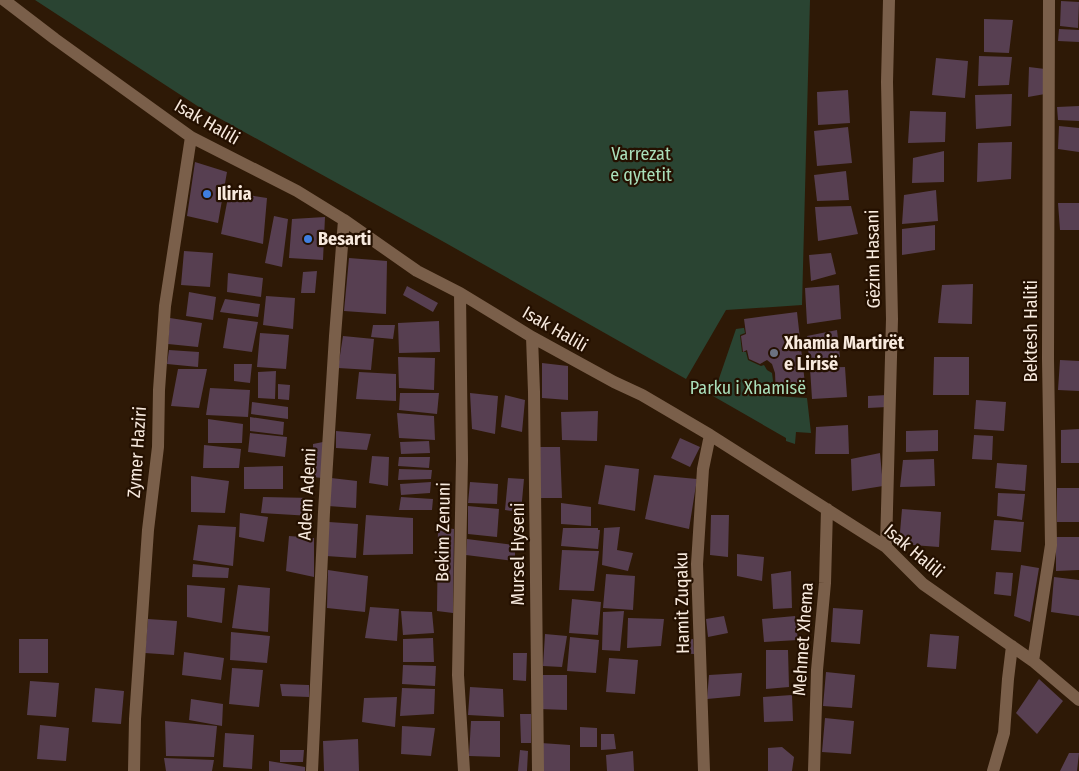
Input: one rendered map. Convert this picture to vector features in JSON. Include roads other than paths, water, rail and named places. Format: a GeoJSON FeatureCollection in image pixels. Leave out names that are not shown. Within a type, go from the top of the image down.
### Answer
{"type":"FeatureCollection","features":[{"type":"Feature","properties":{"kind":"street","name":"Isak Halili"},"geometry":{"type":"LineString","coordinates":[[4,0],[191,137],[297,191],[344,220],[417,271],[460,293],[532,337],[614,382],[642,395],[710,435],[886,547],[923,584],[1033,660],[1079,700]]}},
{"type":"Feature","properties":{"kind":"street","name":"Gëzim Hasani"},"geometry":{"type":"LineString","coordinates":[[886,547],[892,318],[887,76],[889,0]]}},
{"type":"Feature","properties":{"kind":"street","name":"Bektesh Haliti"},"geometry":{"type":"LineString","coordinates":[[1033,660],[1050,545],[1048,359],[1050,0]]}},
{"type":"Feature","properties":{"kind":"street","name":"Zymer Haziri"},"geometry":{"type":"LineString","coordinates":[[134,771],[135,719],[148,530],[158,448],[159,390],[165,306],[191,137]]}},
{"type":"Feature","properties":{"kind":"street","name":"Adem Ademi"},"geometry":{"type":"LineString","coordinates":[[312,771],[324,512],[344,220]]}},
{"type":"Feature","properties":{"kind":"street","name":"Bekim Zenuni"},"geometry":{"type":"LineString","coordinates":[[460,293],[462,460],[458,674],[464,771]]}},
{"type":"Feature","properties":{"kind":"street","name":"Mursel Hyseni"},"geometry":{"type":"LineString","coordinates":[[532,337],[538,771]]}},
{"type":"Feature","properties":{"kind":"street","name":"Hamit Zuqaku"},"geometry":{"type":"LineString","coordinates":[[704,771],[697,564],[703,469],[710,435]]}},
{"type":"Feature","properties":{"kind":"street","name":"Mehmet Xhema"},"geometry":{"type":"LineString","coordinates":[[814,771],[817,670],[825,583],[827,509]]}},
{"type":"Feature","properties":{"kind":"street"},"geometry":{"type":"LineString","coordinates":[[993,771],[1004,733],[1012,646]]}},
{"type":"Feature","properties":{"kind":"place","name":"Iliria"},"geometry":{"type":"Point","coordinates":[207,194]}},
{"type":"Feature","properties":{"kind":"place","name":"Besarti"},"geometry":{"type":"Point","coordinates":[308,239]}},
{"type":"Feature","properties":{"kind":"place","name":"Xhamia Martirët e Lirisë"},"geometry":{"type":"Point","coordinates":[774,353]}},
{"type":"Feature","properties":{"kind":"park label","name":"Varrezat e qytetit"},"geometry":{"type":"Point","coordinates":[641,164]}},
{"type":"Feature","properties":{"kind":"park label","name":"Parku i Xhamisë"},"geometry":{"type":"Point","coordinates":[748,388]}}]}
